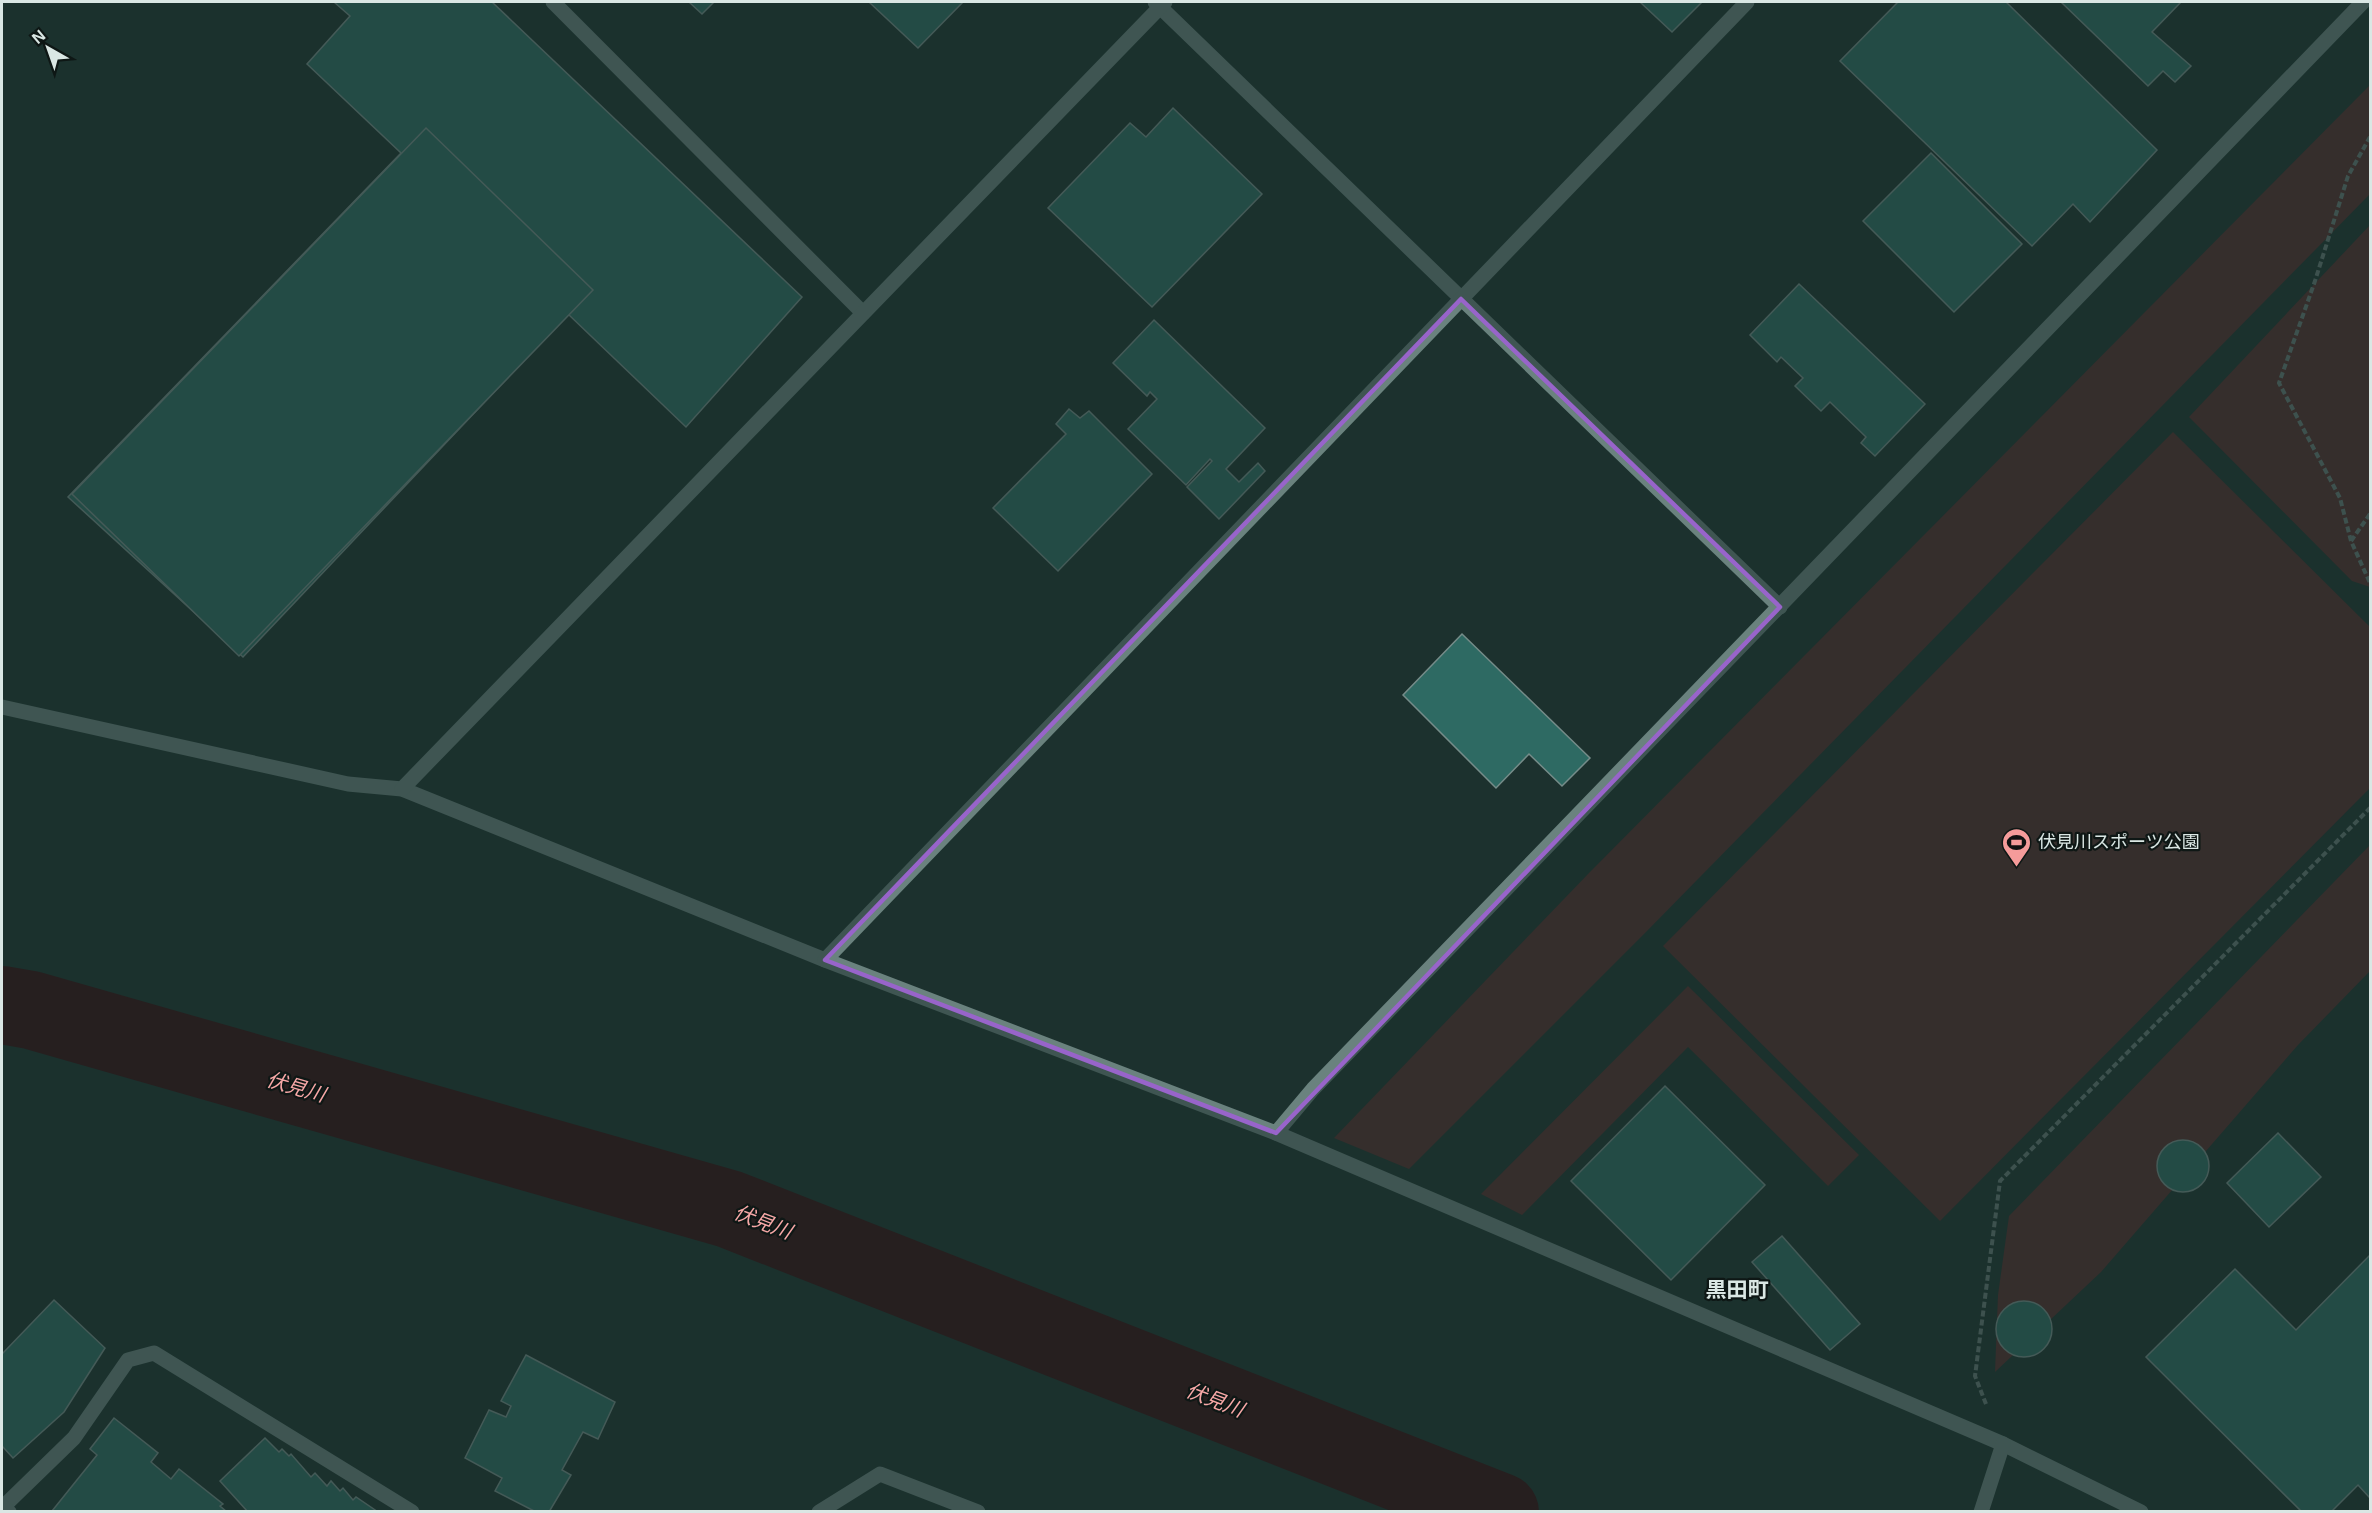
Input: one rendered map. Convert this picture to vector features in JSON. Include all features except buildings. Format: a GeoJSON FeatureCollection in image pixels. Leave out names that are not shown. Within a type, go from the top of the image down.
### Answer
{"type":"FeatureCollection","features":[{"type":"Feature","properties":{"kind":"street"},"geometry":{"type":"LineString","coordinates":[[553,2],[863,313]]}},
{"type":"Feature","properties":{"kind":"street"},"geometry":{"type":"LineString","coordinates":[[825,960],[1747,2]]}},
{"type":"Feature","properties":{"kind":"street"},"geometry":{"type":"LineString","coordinates":[[1276,1133],[1313,1089],[2363,2]]}},
{"type":"Feature","properties":{"kind":"street"},"geometry":{"type":"LineString","coordinates":[[402,789],[1160,3],[1461,299],[1780,607]]}},
{"type":"Feature","properties":{"kind":"street"},"geometry":{"type":"LineString","coordinates":[[2,707],[348,784],[402,789],[825,960],[1276,1133],[2003,1444],[2140,1512]]}},
{"type":"Feature","properties":{"kind":"street"},"geometry":{"type":"LineString","coordinates":[[4,1508],[74,1438],[128,1360],[154,1353],[412,1512]]}},
{"type":"Feature","properties":{"kind":"street"},"geometry":{"type":"LineString","coordinates":[[1981,1512],[2003,1444]]}},
{"type":"Feature","properties":{"kind":"street"},"geometry":{"type":"LineString","coordinates":[[819,1512],[880,1474],[978,1512]]}},
{"type":"Feature","properties":{"kind":"path"},"geometry":{"type":"LineString","coordinates":[[2370,137],[2348,176],[2315,281],[2279,383],[2340,498],[2351,541],[2370,583]]}},
{"type":"Feature","properties":{"kind":"path"},"geometry":{"type":"LineString","coordinates":[[2351,541],[2370,514]]}},
{"type":"Feature","properties":{"kind":"path"},"geometry":{"type":"LineString","coordinates":[[2003,1444],[1975,1376],[2000,1181],[2370,808]]}},
{"type":"Feature","properties":{"kind":"highlighted area"},"geometry":{"type":"Polygon","coordinates":[[[1461,299],[1780,607],[1276,1133],[825,960],[1461,299]]]}},
{"type":"Feature","properties":{"kind":"shaded area"},"geometry":{"type":"Polygon","coordinates":[[[2370,85],[2370,194],[1646,932],[1409,1169],[1334,1138],[1589,873],[2370,85]]]}},
{"type":"Feature","properties":{"kind":"shaded area"},"geometry":{"type":"Polygon","coordinates":[[[2370,225],[2370,587],[2352,581],[2189,417],[2370,225]]]}},
{"type":"Feature","properties":{"kind":"shaded area","name":"伏見川スポーツ公園"},"geometry":{"type":"Polygon","coordinates":[[[2173,432],[2370,627],[2370,788],[1940,1221],[1663,946],[2173,432]]]}},
{"type":"Feature","properties":{"kind":"shaded area"},"geometry":{"type":"Polygon","coordinates":[[[2370,845],[2370,971],[2298,1045],[2101,1272],[1995,1372],[1998,1295],[2009,1216],[2370,845]]]}},
{"type":"Feature","properties":{"kind":"shaded area"},"geometry":{"type":"Polygon","coordinates":[[[1688,986],[1859,1155],[1828,1186],[1688,1047],[1522,1215],[1481,1194],[1688,986]]]}},
{"type":"Feature","properties":{"kind":"waterway","name":"伏見川"},"geometry":{"type":"LineString","coordinates":[[2,1005],[31,1010],[729,1209],[1500,1512]]}},
{"type":"Feature","properties":{"kind":"place","name":"伏見川スポーツ公園"},"geometry":{"type":"Point","coordinates":[2017,868]}},
{"type":"Feature","properties":{"kind":"district","name":"黒田町"},"geometry":{"type":"Point","coordinates":[1737,1290]}}]}
